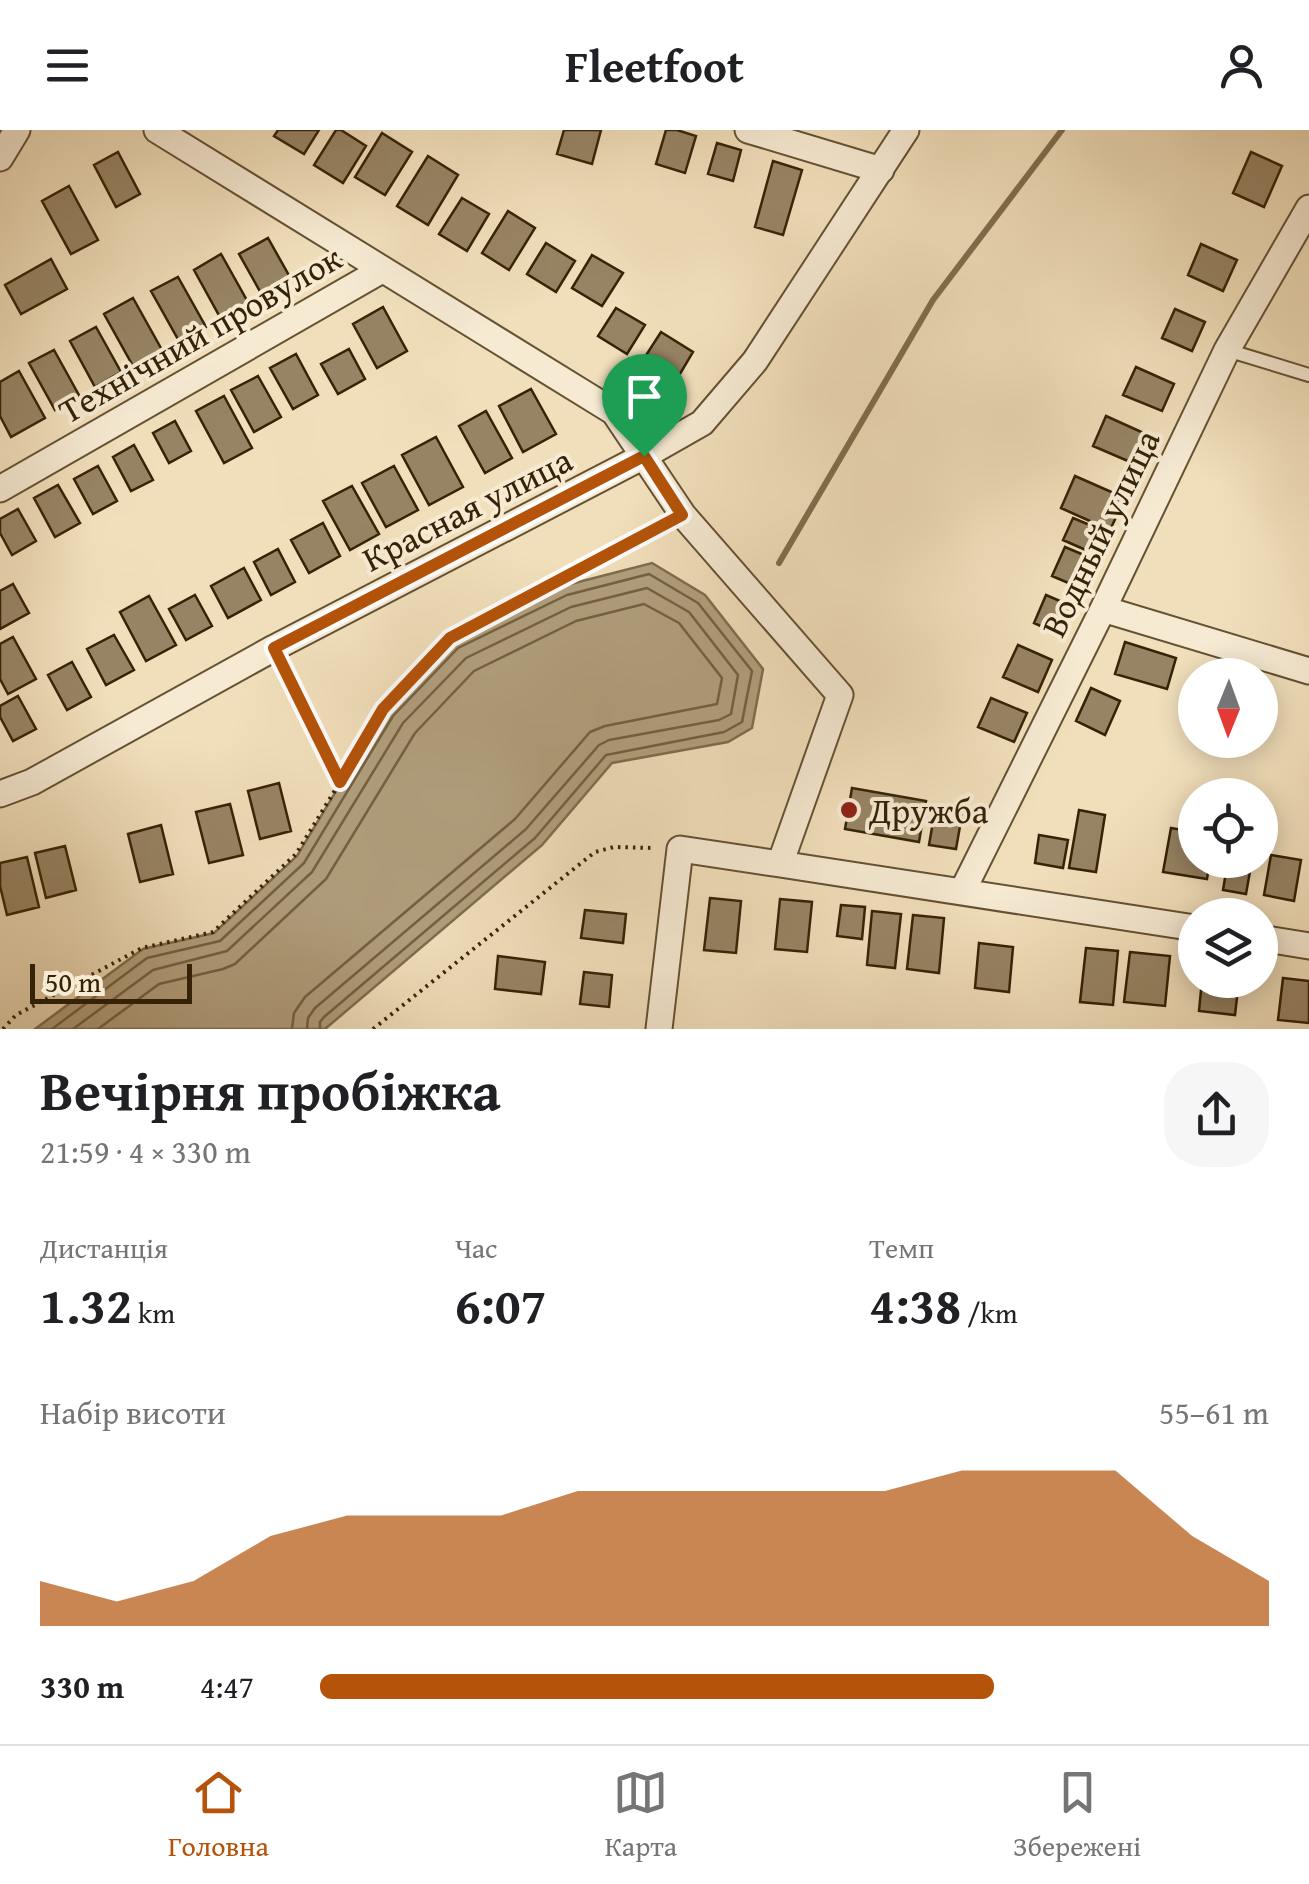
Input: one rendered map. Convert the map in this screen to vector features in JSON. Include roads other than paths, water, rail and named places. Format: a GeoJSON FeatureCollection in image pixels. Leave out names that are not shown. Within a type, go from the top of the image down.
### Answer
{"type":"FeatureCollection","features":[{"type":"Feature","properties":{"kind":"street"},"geometry":{"type":"LineString","coordinates":[[0,158],[16,130]]}},
{"type":"Feature","properties":{"kind":"street"},"geometry":{"type":"LineString","coordinates":[[158,130],[614,412],[682,515],[840,695],[780,864]]}},
{"type":"Feature","properties":{"kind":"street"},"geometry":{"type":"LineString","coordinates":[[748,130],[881,170]]}},
{"type":"Feature","properties":{"kind":"street","name":"Красная улица"},"geometry":{"type":"LineString","coordinates":[[0,794],[32,782],[274,648],[702,422],[756,361],[906,130]]}},
{"type":"Feature","properties":{"kind":"street","name":"Водный улица"},"geometry":{"type":"LineString","coordinates":[[962,892],[1227,350],[1309,208]]}},
{"type":"Feature","properties":{"kind":"street","name":"Технічний провулок"},"geometry":{"type":"LineString","coordinates":[[0,489],[382,270]]}},
{"type":"Feature","properties":{"kind":"street"},"geometry":{"type":"LineString","coordinates":[[1102,610],[1309,671]]}},
{"type":"Feature","properties":{"kind":"street"},"geometry":{"type":"LineString","coordinates":[[659,1029],[680,849],[1178,925]]}},
{"type":"Feature","properties":{"kind":"street"},"geometry":{"type":"LineString","coordinates":[[1278,941],[1309,946]]}},
{"type":"Feature","properties":{"kind":"lane"},"geometry":{"type":"LineString","coordinates":[[1227,350],[1309,375]]}},
{"type":"Feature","properties":{"kind":"water"},"geometry":{"type":"Polygon","coordinates":[[[652,563],[705,595],[763,669],[752,728],[728,742],[612,763],[542,845],[325,1029],[35,1029],[143,949],[214,933],[297,856],[385,710],[452,639],[563,586],[652,563]]]}},
{"type":"Feature","properties":{"kind":"waterway"},"geometry":{"type":"LineString","coordinates":[[779,563],[933,300],[1062,130]]}},
{"type":"Feature","properties":{"kind":"place","name":"Дружба"},"geometry":{"type":"Point","coordinates":[849,810]}}]}
